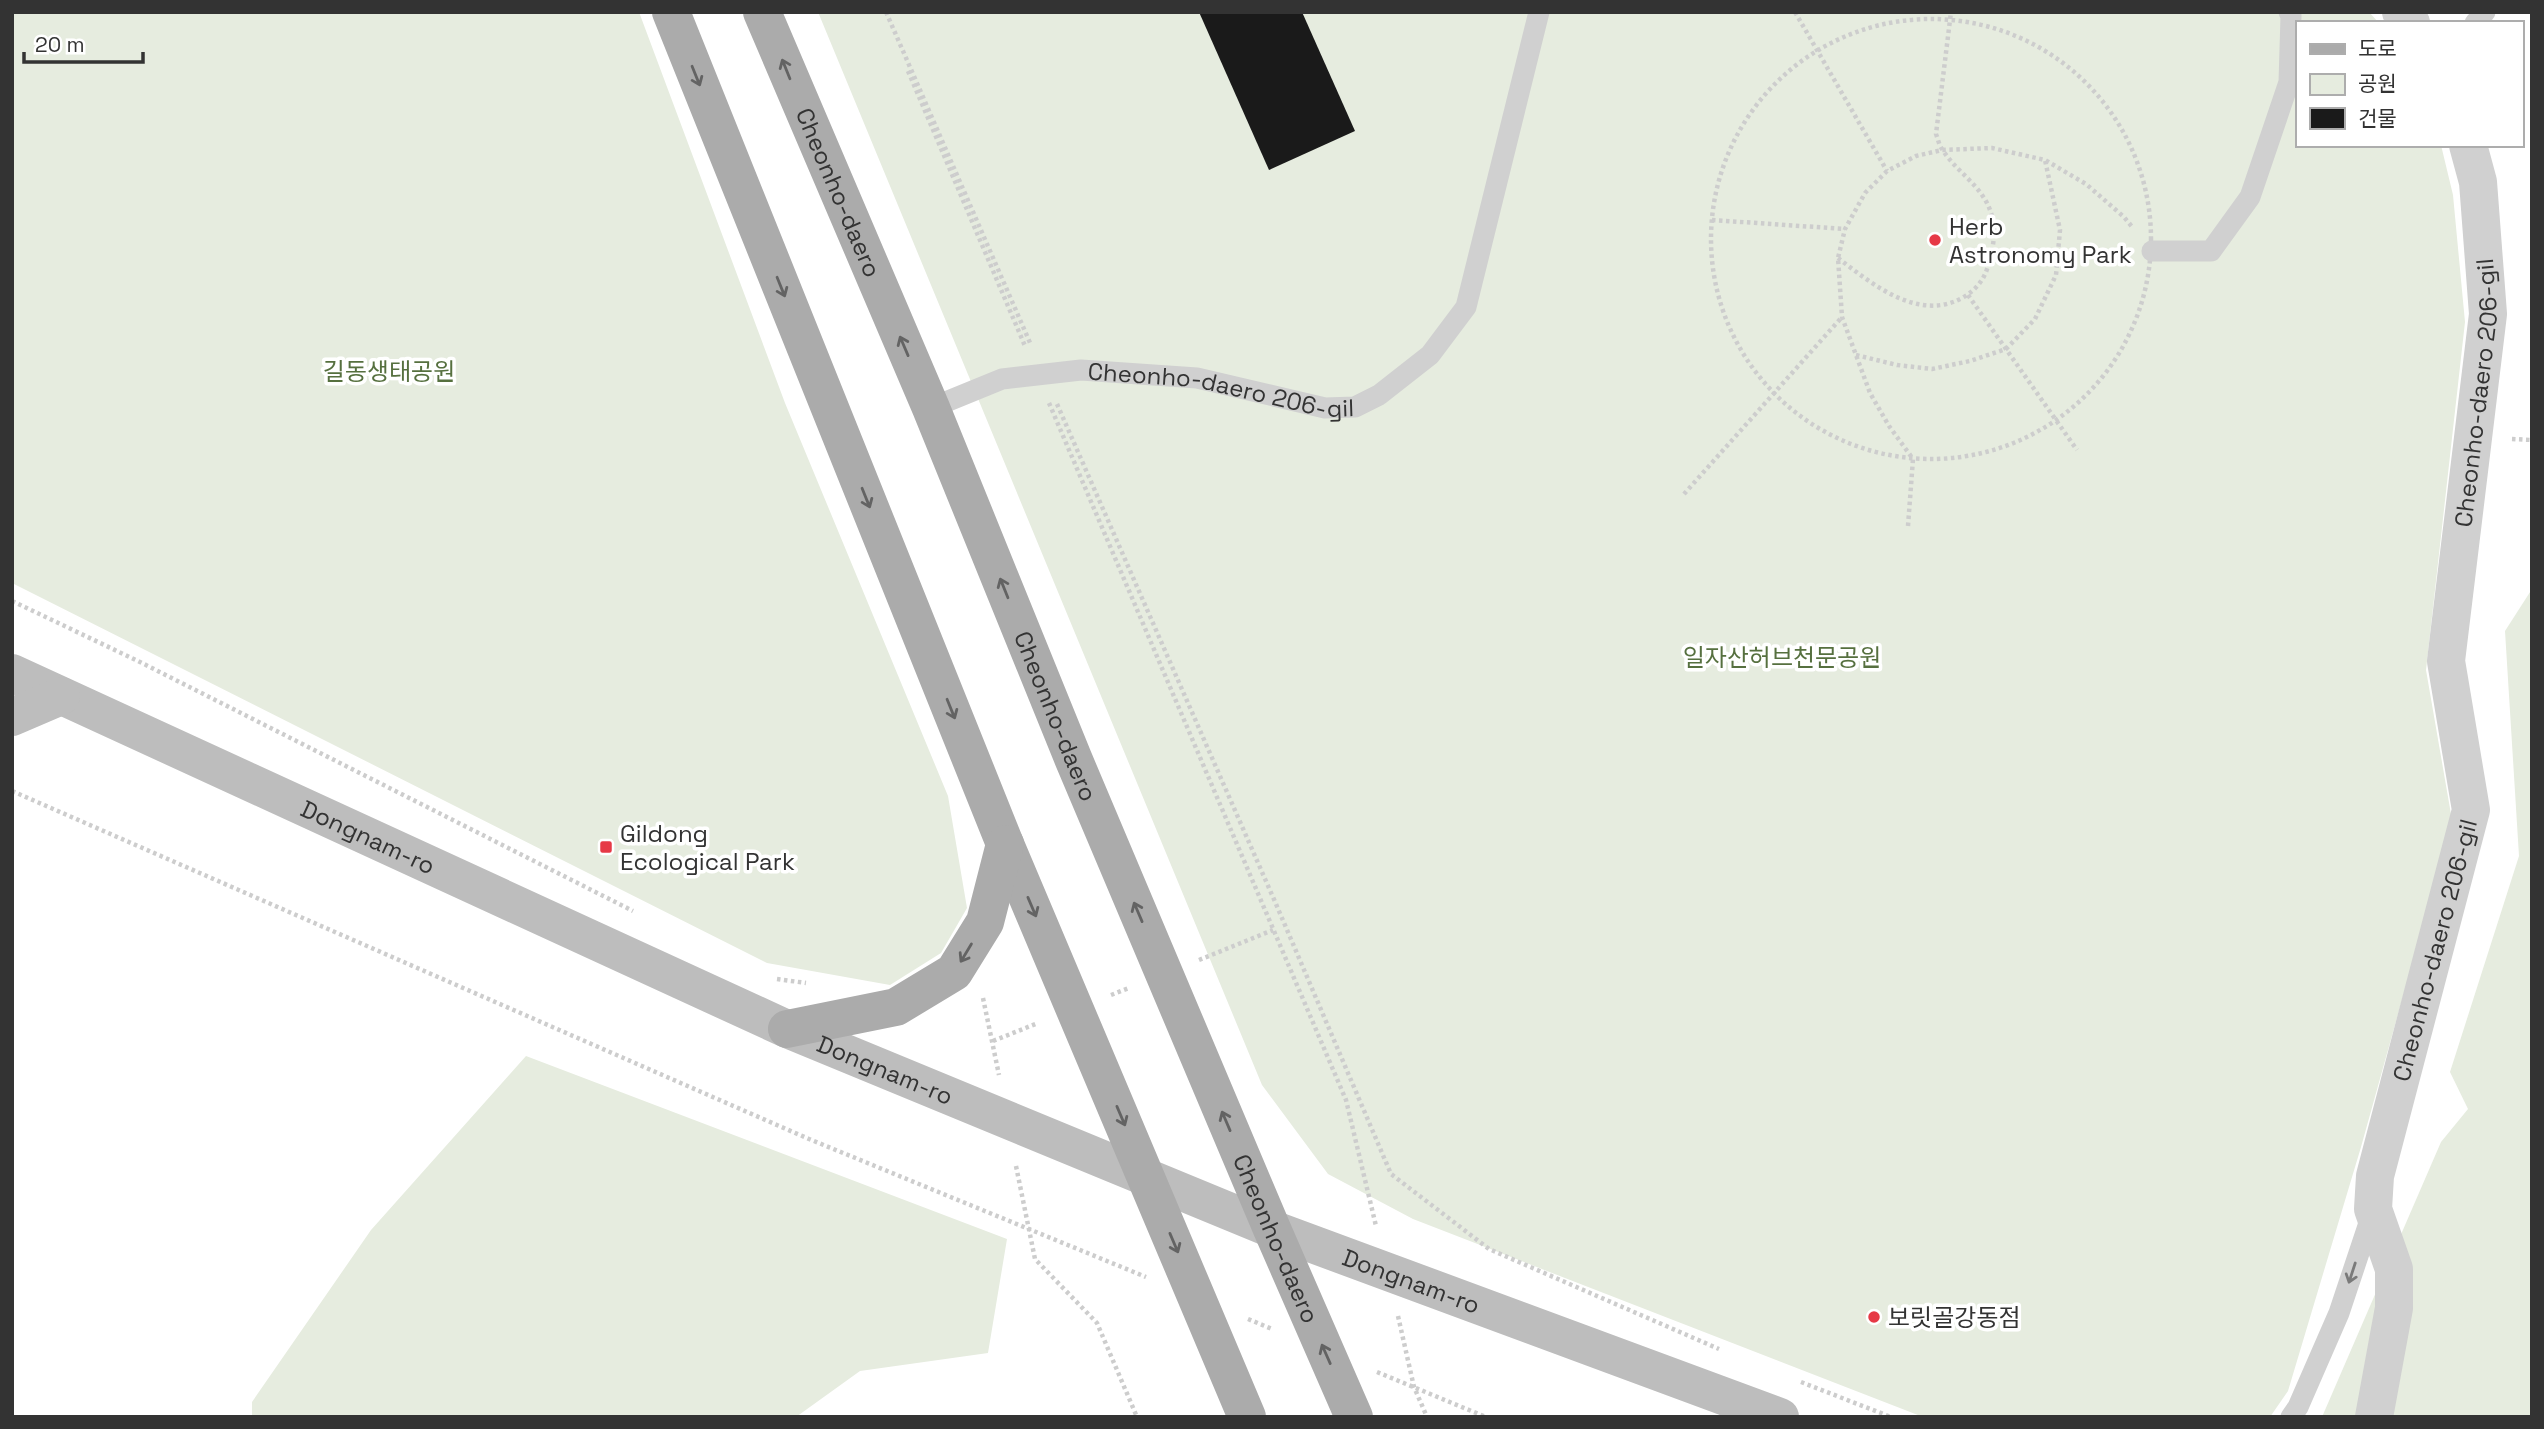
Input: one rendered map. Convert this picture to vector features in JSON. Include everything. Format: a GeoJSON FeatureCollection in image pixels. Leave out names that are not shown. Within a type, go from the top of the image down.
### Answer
{"type":"FeatureCollection","features":[{"type":"Feature","properties":{"kind":"main road"},"geometry":{"type":"LineString","coordinates":[[671,12],[1005,844],[1247,1417]]}},
{"type":"Feature","properties":{"kind":"main road","name":"Cheonho-daero"},"geometry":{"type":"LineString","coordinates":[[762,12],[931,408],[1073,758],[1354,1417]]}},
{"type":"Feature","properties":{"kind":"main road","name":"Dongnam-ro"},"geometry":{"type":"LineString","coordinates":[[12,673],[787,1029],[1272,1230],[1780,1417]]}},
{"type":"Feature","properties":{"kind":"main road"},"geometry":{"type":"LineString","coordinates":[[12,717],[61,696]]}},
{"type":"Feature","properties":{"kind":"main road"},"geometry":{"type":"LineString","coordinates":[[787,1029],[896,1007],[954,972],[985,922],[1005,844]]}},
{"type":"Feature","properties":{"kind":"street","name":"Cheonho-daero 206-gil"},"geometry":{"type":"LineString","coordinates":[[2374,1417],[2395,1308],[2394,1269],[2373,1209],[2375,1176],[2470,810],[2446,661],[2488,314],[2479,182],[2469,147]]}},
{"type":"Feature","properties":{"kind":"lane","name":"Cheonho-daero 206-gil"},"geometry":{"type":"LineString","coordinates":[[931,408],[1002,379],[1081,370],[1197,378],[1325,408],[1355,407],[1379,395],[1430,355],[1466,307],[1539,12]]}},
{"type":"Feature","properties":{"kind":"lane"},"geometry":{"type":"LineString","coordinates":[[2149,247],[2211,251],[2250,197],[2290,82],[2289,12]]}},
{"type":"Feature","properties":{"kind":"lane"},"geometry":{"type":"LineString","coordinates":[[2291,1417],[2298,1407],[2339,1313],[2373,1209]]}},
{"type":"Feature","properties":{"kind":"path"},"geometry":{"type":"LineString","coordinates":[[884,12],[1346,1100],[1357,1093]]}},
{"type":"Feature","properties":{"kind":"path"},"geometry":{"type":"LineString","coordinates":[[1795,12],[1887,171]]}},
{"type":"Feature","properties":{"kind":"path"},"geometry":{"type":"LineString","coordinates":[[1838,258],[1877,287],[1918,306],[1950,305],[1968,295],[1984,280],[1994,246],[1992,213],[1972,181],[1942,150],[1936,134],[1950,15]]}},
{"type":"Feature","properties":{"kind":"path"},"geometry":{"type":"LineString","coordinates":[[1950,15],[2016,34],[2074,69],[2118,121],[2145,183],[2149,247],[2144,300],[2124,347],[2095,388],[2057,421],[2012,445],[1963,458],[1913,459],[1874,453],[1837,439],[1804,419],[1774,393],[1745,356],[1724,313],[1713,267],[1712,220],[1723,170],[1744,123],[1776,82],[1816,50],[1858,30],[1903,19],[1950,15]]}},
{"type":"Feature","properties":{"kind":"path"},"geometry":{"type":"LineString","coordinates":[[1908,526],[1913,459],[1870,393],[1842,317],[1838,258],[1845,229],[1865,193],[1887,171],[1916,156],[1942,150],[1992,148],[2045,160],[2085,184],[2124,217],[2138,234]]}},
{"type":"Feature","properties":{"kind":"path"},"geometry":{"type":"LineString","coordinates":[[1856,355],[1897,365],[1932,369],[1970,361],[2006,349],[2035,319],[2056,275],[2060,230],[2045,160]]}},
{"type":"Feature","properties":{"kind":"path"},"geometry":{"type":"LineString","coordinates":[[1712,220],[1845,229]]}},
{"type":"Feature","properties":{"kind":"path"},"geometry":{"type":"LineString","coordinates":[[1968,295],[2077,450]]}},
{"type":"Feature","properties":{"kind":"path"},"geometry":{"type":"LineString","coordinates":[[1684,494],[1842,317]]}},
{"type":"Feature","properties":{"kind":"path"},"geometry":{"type":"LineString","coordinates":[[1040,375],[1391,1174],[1489,1248],[1728,1353]]}},
{"type":"Feature","properties":{"kind":"path"},"geometry":{"type":"LineString","coordinates":[[12,601],[150,667],[641,915]]}},
{"type":"Feature","properties":{"kind":"path"},"geometry":{"type":"LineString","coordinates":[[12,790],[809,1139],[1486,1417]]}},
{"type":"Feature","properties":{"kind":"path"},"geometry":{"type":"LineString","coordinates":[[954,972],[985,999],[1027,1229],[1035,1259],[1097,1322],[1136,1417]]}},
{"type":"Feature","properties":{"kind":"path"},"geometry":{"type":"LineString","coordinates":[[776,979],[814,984]]}},
{"type":"Feature","properties":{"kind":"path"},"geometry":{"type":"LineString","coordinates":[[1791,1378],[1891,1417]]}},
{"type":"Feature","properties":{"kind":"path"},"geometry":{"type":"LineString","coordinates":[[1414,1387],[1427,1417]]}},
{"type":"Feature","properties":{"kind":"green space","name":"길동생태공원"},"geometry":{"type":"Polygon","coordinates":[[[12,12],[639,12],[785,403],[948,796],[967,908],[941,953],[890,985],[767,963],[12,583],[12,12]]]}},
{"type":"Feature","properties":{"kind":"green space","name":"일자산허브천문공원"},"geometry":{"type":"Polygon","coordinates":[[[818,12],[2369,12],[2377,21],[2296,21],[2296,147],[2441,147],[2453,195],[2465,322],[2426,670],[2452,820],[2361,1147],[2288,1391],[2270,1417],[1923,1417],[1413,1219],[1328,1174],[1262,1085],[818,12]]]}},
{"type":"Feature","properties":{"kind":"green space"},"geometry":{"type":"Polygon","coordinates":[[[2532,589],[2532,1417],[2322,1417],[2441,1142],[2468,1109],[2450,1072],[2519,856],[2505,631],[2532,589]]]}},
{"type":"Feature","properties":{"kind":"green space"},"geometry":{"type":"Polygon","coordinates":[[[526,1056],[1007,1239],[988,1353],[860,1371],[796,1417],[252,1417],[252,1402],[371,1230],[526,1056]]]}},
{"type":"Feature","properties":{"kind":"building"},"geometry":{"type":"Polygon","coordinates":[[[1199,12],[1302,12],[1355,131],[1269,170],[1199,12]]]}},
{"type":"Feature","properties":{"kind":"place","name":"Herb Astronomy Park"},"geometry":{"type":"Point","coordinates":[1935,240]}},
{"type":"Feature","properties":{"kind":"place","name":"Gildong Ecological Park"},"geometry":{"type":"Point","coordinates":[606,847]}},
{"type":"Feature","properties":{"kind":"place","name":"보릿골강동점"},"geometry":{"type":"Point","coordinates":[1874,1317]}}]}
